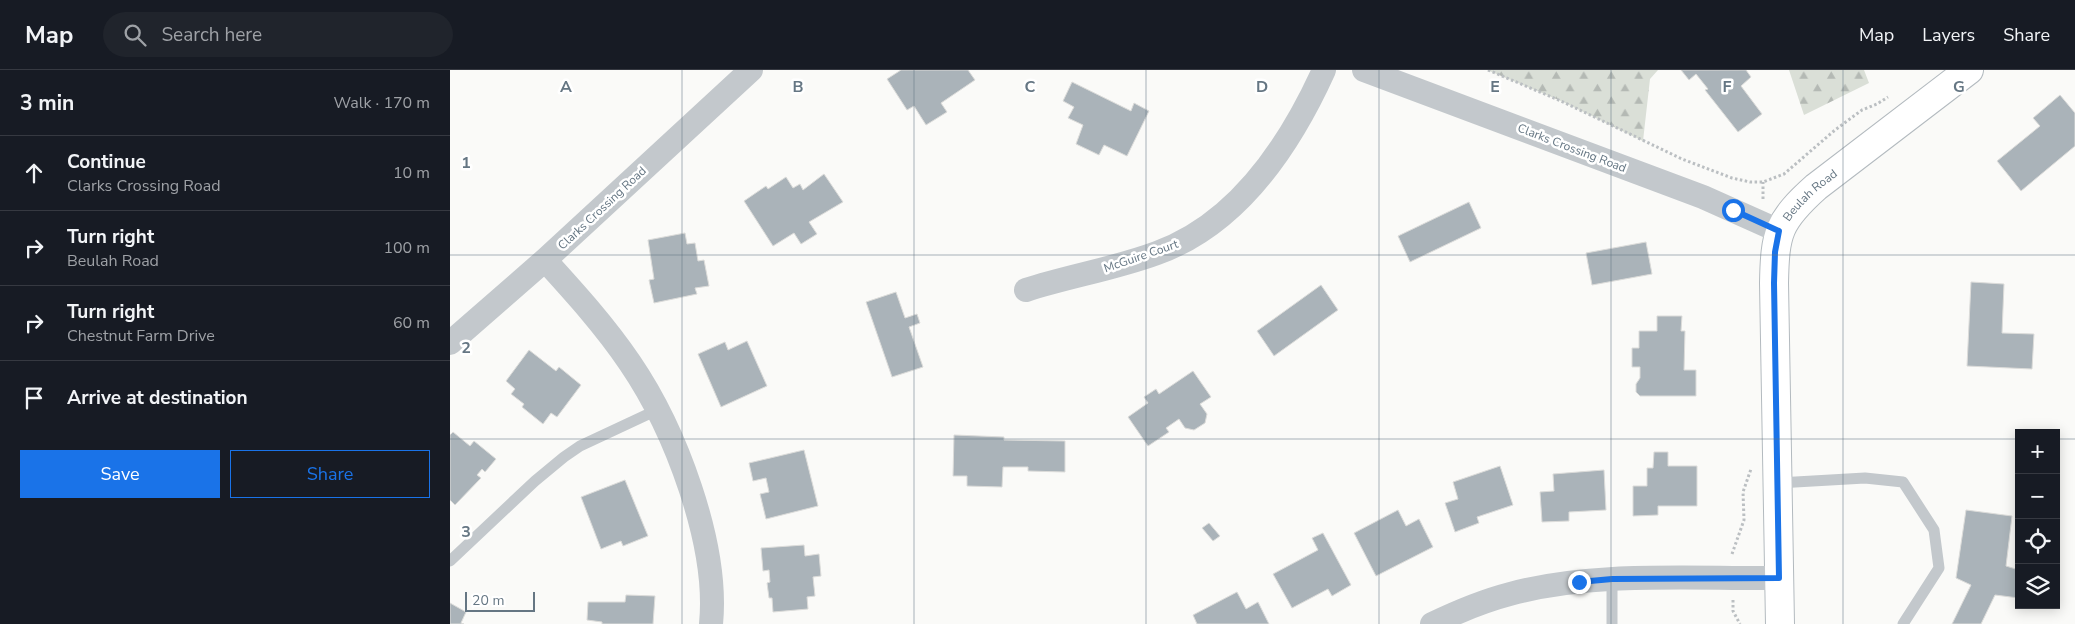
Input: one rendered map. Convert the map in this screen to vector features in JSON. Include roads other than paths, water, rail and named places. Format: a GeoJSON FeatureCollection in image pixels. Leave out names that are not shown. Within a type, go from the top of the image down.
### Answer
{"type":"FeatureCollection","features":[{"type":"Feature","properties":{"kind":"main road","name":"Beulah Road"},"geometry":{"type":"LineString","coordinates":[[1780,624],[1774,276],[1775,252],[1779,231],[1795,208],[1816,187],[1968,70]]}},
{"type":"Feature","properties":{"kind":"street","name":"Clarks Crossing Road"},"geometry":{"type":"LineString","coordinates":[[450,343],[546,260],[751,70]]}},
{"type":"Feature","properties":{"kind":"street","name":"McGuire Court"},"geometry":{"type":"LineString","coordinates":[[1026,290],[1159,253],[1206,228],[1239,201],[1268,165],[1305,110],[1324,70]]}},
{"type":"Feature","properties":{"kind":"street","name":"Clarks Crossing Road"},"geometry":{"type":"LineString","coordinates":[[1364,70],[1694,194],[1779,231]]}},
{"type":"Feature","properties":{"kind":"street"},"geometry":{"type":"LineString","coordinates":[[546,260],[603,325],[631,364],[657,410],[688,482],[702,530],[710,572],[711,624]]}},
{"type":"Feature","properties":{"kind":"street"},"geometry":{"type":"LineString","coordinates":[[1432,624],[1459,612],[1510,594],[1546,587],[1612,579],[1779,578]]}},
{"type":"Feature","properties":{"kind":"lane"},"geometry":{"type":"LineString","coordinates":[[450,561],[535,481],[564,457],[580,446],[657,410]]}},
{"type":"Feature","properties":{"kind":"lane"},"geometry":{"type":"LineString","coordinates":[[1778,483],[1865,478],[1903,482],[1934,530],[1939,568],[1903,624]]}},
{"type":"Feature","properties":{"kind":"lane"},"geometry":{"type":"LineString","coordinates":[[1612,579],[1612,624]]}}]}
